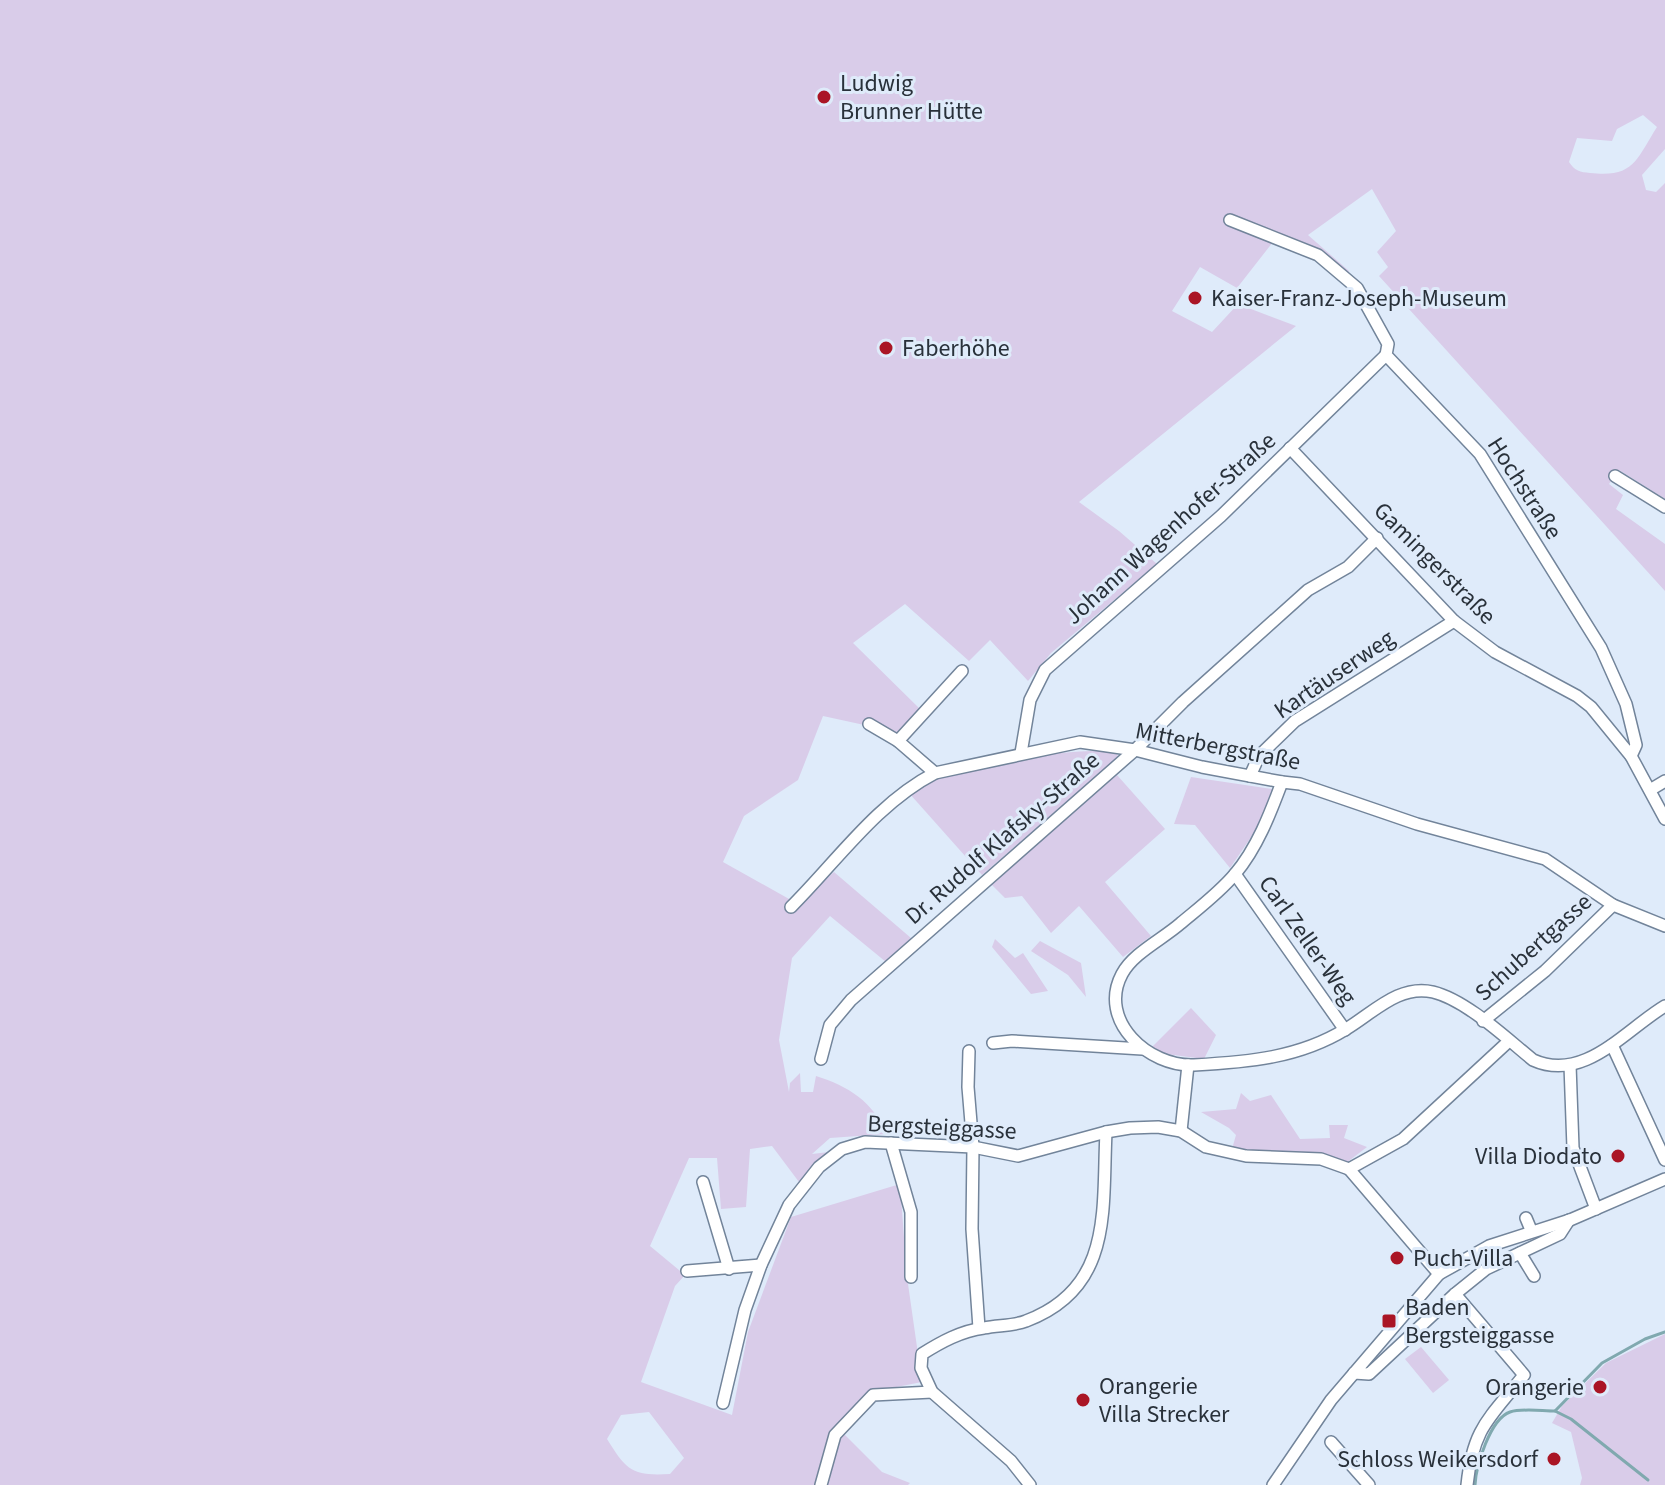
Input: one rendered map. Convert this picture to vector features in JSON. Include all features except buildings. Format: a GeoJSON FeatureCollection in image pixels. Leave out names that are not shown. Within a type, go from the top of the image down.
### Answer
{"type":"FeatureCollection","features":[{"type":"Feature","properties":{"kind":"street","name":"Hochstraße"},"geometry":{"type":"LineString","coordinates":[[1230,220],[1318,255],[1357,288],[1388,344],[1386,355],[1480,454],[1601,648],[1626,704],[1636,745],[1631,756],[1665,819]]}},
{"type":"Feature","properties":{"kind":"street","name":"Johann Wagenhofer-Straße"},"geometry":{"type":"LineString","coordinates":[[1021,753],[1030,700],[1045,670],[1221,516],[1386,355]]}},
{"type":"Feature","properties":{"kind":"street","name":"Gamingerstraße"},"geometry":{"type":"LineString","coordinates":[[1290,448],[1454,621],[1495,652],[1577,696],[1601,718],[1631,756]]}},
{"type":"Feature","properties":{"kind":"street"},"geometry":{"type":"LineString","coordinates":[[1615,476],[1665,507]]}},
{"type":"Feature","properties":{"kind":"street","name":"Dr. Rudolf Klafsky-Straße"},"geometry":{"type":"LineString","coordinates":[[821,1059],[830,1025],[851,1000],[1135,750],[1183,702],[1308,590],[1348,567],[1377,538]]}},
{"type":"Feature","properties":{"kind":"street","name":"Kartäuserweg"},"geometry":{"type":"LineString","coordinates":[[1250,776],[1259,756],[1295,721],[1454,621]]}},
{"type":"Feature","properties":{"kind":"street"},"geometry":{"type":"LineString","coordinates":[[898,741],[962,671]]}},
{"type":"Feature","properties":{"kind":"street"},"geometry":{"type":"LineString","coordinates":[[869,724],[898,741],[935,773]]}},
{"type":"Feature","properties":{"kind":"street","name":"Mitterbergstraße"},"geometry":{"type":"LineString","coordinates":[[791,907],[890,804],[914,784],[935,773],[1080,742],[1135,750],[1300,784],[1417,824],[1545,859],[1613,905],[1665,926]]}},
{"type":"Feature","properties":{"kind":"street"},"geometry":{"type":"LineString","coordinates":[[1650,790],[1665,781]]}},
{"type":"Feature","properties":{"kind":"street"},"geometry":{"type":"LineString","coordinates":[[1282,782],[1265,825],[1235,874],[1179,925],[1126,966],[1119,979],[1117,1002],[1121,1027],[1142,1049],[1165,1061],[1188,1065],[1272,1058],[1306,1048],[1345,1030],[1395,997],[1415,991],[1448,997],[1533,1060],[1549,1067],[1588,1059],[1665,1006]]}},
{"type":"Feature","properties":{"kind":"street","name":"Carl Zeller-Weg"},"geometry":{"type":"LineString","coordinates":[[1235,874],[1345,1030]]}},
{"type":"Feature","properties":{"kind":"street","name":"Schubertgasse"},"geometry":{"type":"LineString","coordinates":[[1483,1021],[1545,971],[1613,905]]}},
{"type":"Feature","properties":{"kind":"street"},"geometry":{"type":"LineString","coordinates":[[993,1043],[1012,1041],[1142,1049]]}},
{"type":"Feature","properties":{"kind":"street"},"geometry":{"type":"LineString","coordinates":[[1439,1274],[1349,1169],[1403,1139],[1509,1041]]}},
{"type":"Feature","properties":{"kind":"street"},"geometry":{"type":"LineString","coordinates":[[1612,1045],[1665,1160]]}},
{"type":"Feature","properties":{"kind":"street"},"geometry":{"type":"LineString","coordinates":[[969,1051],[972,1229],[979,1328]]}},
{"type":"Feature","properties":{"kind":"street"},"geometry":{"type":"LineString","coordinates":[[1181,1131],[1188,1065]]}},
{"type":"Feature","properties":{"kind":"street"},"geometry":{"type":"LineString","coordinates":[[1570,1065],[1573,1148],[1596,1209]]}},
{"type":"Feature","properties":{"kind":"street","name":"Bergsteiggasse"},"geometry":{"type":"LineString","coordinates":[[723,1403],[745,1310],[761,1265],[789,1205],[819,1167],[842,1149],[865,1142],[891,1143],[973,1147],[1018,1156],[1106,1132],[1158,1127],[1181,1131],[1206,1147],[1246,1156],[1321,1159],[1349,1169]]}},
{"type":"Feature","properties":{"kind":"street"},"geometry":{"type":"LineString","coordinates":[[1030,1485],[1011,1461],[932,1392],[921,1368],[922,1354],[943,1341],[979,1328],[1026,1321],[1057,1304],[1082,1282],[1096,1257],[1106,1132]]}},
{"type":"Feature","properties":{"kind":"street"},"geometry":{"type":"LineString","coordinates":[[891,1143],[911,1212],[911,1277]]}},
{"type":"Feature","properties":{"kind":"street"},"geometry":{"type":"LineString","coordinates":[[1273,1485],[1314,1423],[1439,1274],[1489,1246],[1570,1220],[1665,1179]]}},
{"type":"Feature","properties":{"kind":"street"},"geometry":{"type":"LineString","coordinates":[[703,1182],[729,1269]]}},
{"type":"Feature","properties":{"kind":"street"},"geometry":{"type":"LineString","coordinates":[[1526,1218],[1531,1230]]}},
{"type":"Feature","properties":{"kind":"street"},"geometry":{"type":"LineString","coordinates":[[1354,1373],[1369,1374],[1486,1269],[1560,1234],[1570,1220]]}},
{"type":"Feature","properties":{"kind":"street"},"geometry":{"type":"LineString","coordinates":[[1520,1253],[1534,1276]]}},
{"type":"Feature","properties":{"kind":"street"},"geometry":{"type":"LineString","coordinates":[[687,1271],[761,1265]]}},
{"type":"Feature","properties":{"kind":"street"},"geometry":{"type":"LineString","coordinates":[[1455,1294],[1524,1375],[1483,1424],[1470,1454],[1467,1485]]}},
{"type":"Feature","properties":{"kind":"street"},"geometry":{"type":"LineString","coordinates":[[821,1485],[835,1435],[873,1395],[932,1392]]}},
{"type":"Feature","properties":{"kind":"street"},"geometry":{"type":"LineString","coordinates":[[1331,1442],[1369,1485]]}},
{"type":"Feature","properties":{"kind":"shaded area"},"geometry":{"type":"Polygon","coordinates":[[[0,0],[1665,0],[1665,149],[1642,175],[1646,190],[1656,192],[1665,183],[1665,499],[1619,470],[1609,484],[1623,495],[1616,509],[1665,544],[1665,591],[1379,276],[1388,267],[1377,252],[1396,231],[1372,189],[1308,235],[1349,271],[1347,275],[1317,252],[1280,233],[1237,288],[1200,267],[1172,311],[1212,332],[1238,304],[1296,326],[1079,502],[1157,564],[1051,653],[1028,681],[990,640],[969,661],[905,604],[853,643],[920,709],[901,733],[823,716],[798,780],[744,816],[723,862],[798,904],[834,872],[911,938],[886,962],[830,916],[792,958],[779,1040],[789,1092],[790,1083],[800,1073],[801,1092],[813,1092],[816,1076],[839,1085],[867,1104],[886,1134],[830,1138],[812,1154],[829,1152],[799,1182],[772,1146],[750,1149],[746,1207],[721,1209],[717,1158],[689,1158],[650,1246],[685,1275],[675,1286],[641,1382],[732,1415],[748,1332],[791,1217],[900,1184],[907,1277],[922,1382],[871,1392],[838,1428],[882,1472],[910,1483],[908,1485],[0,1485],[0,0]],[[1643,115],[1617,129],[1612,141],[1577,138],[1569,162],[1586,173],[1616,173],[1625,169],[1638,157],[1657,127],[1643,115]],[[649,1412],[621,1415],[607,1439],[632,1469],[647,1474],[670,1474],[684,1458],[649,1412]]]}},
{"type":"Feature","properties":{"kind":"shaded area"},"geometry":{"type":"Polygon","coordinates":[[[1116,750],[1118,757],[982,875],[909,793],[957,772],[1010,759],[1116,750]]]}},
{"type":"Feature","properties":{"kind":"shaded area"},"geometry":{"type":"Polygon","coordinates":[[[1117,775],[1165,829],[1105,882],[1151,936],[1123,957],[1079,906],[1051,933],[1022,896],[1005,898],[991,884],[1117,775]]]}},
{"type":"Feature","properties":{"kind":"shaded area"},"geometry":{"type":"Polygon","coordinates":[[[1191,777],[1272,789],[1258,827],[1230,868],[1195,825],[1174,824],[1191,777]]]}},
{"type":"Feature","properties":{"kind":"shaded area"},"geometry":{"type":"Polygon","coordinates":[[[995,939],[1015,958],[1023,953],[1048,991],[1031,994],[992,947],[995,939]]]}},
{"type":"Feature","properties":{"kind":"shaded area"},"geometry":{"type":"Polygon","coordinates":[[[1040,941],[1081,963],[1086,997],[1068,975],[1031,951],[1040,941]]]}},
{"type":"Feature","properties":{"kind":"shaded area"},"geometry":{"type":"Polygon","coordinates":[[[1191,1008],[1216,1035],[1204,1059],[1166,1054],[1152,1047],[1191,1008]]]}},
{"type":"Feature","properties":{"kind":"shaded area"},"geometry":{"type":"Polygon","coordinates":[[[1241,1093],[1250,1101],[1271,1095],[1300,1139],[1330,1138],[1329,1125],[1348,1125],[1344,1138],[1367,1147],[1346,1163],[1310,1152],[1250,1154],[1232,1149],[1236,1135],[1201,1112],[1236,1109],[1241,1093]]]}},
{"type":"Feature","properties":{"kind":"shaded area"},"geometry":{"type":"Polygon","coordinates":[[[1665,1334],[1665,1485],[1580,1485],[1582,1478],[1571,1432],[1552,1423],[1562,1406],[1606,1363],[1665,1334]]]}},
{"type":"Feature","properties":{"kind":"shaded area"},"geometry":{"type":"Polygon","coordinates":[[[1421,1347],[1449,1380],[1433,1393],[1405,1359],[1421,1347]]]}},
{"type":"Feature","properties":{"kind":"waterway"},"geometry":{"type":"LineString","coordinates":[[1475,1485],[1485,1444],[1503,1416],[1520,1410],[1555,1411],[1602,1363],[1645,1339],[1665,1332]]}},
{"type":"Feature","properties":{"kind":"waterway"},"geometry":{"type":"LineString","coordinates":[[1555,1411],[1571,1419],[1648,1480]]}},
{"type":"Feature","properties":{"kind":"place","name":"Ludwig Brunner Hütte"},"geometry":{"type":"Point","coordinates":[824,97]}},
{"type":"Feature","properties":{"kind":"place","name":"Kaiser-Franz-Joseph-Museum"},"geometry":{"type":"Point","coordinates":[1195,298]}},
{"type":"Feature","properties":{"kind":"place","name":"Faberhöhe"},"geometry":{"type":"Point","coordinates":[886,348]}},
{"type":"Feature","properties":{"kind":"place","name":"Villa Diodato"},"geometry":{"type":"Point","coordinates":[1618,1156]}},
{"type":"Feature","properties":{"kind":"place","name":"Puch-Villa"},"geometry":{"type":"Point","coordinates":[1397,1258]}},
{"type":"Feature","properties":{"kind":"place","name":"Baden Bergsteiggasse"},"geometry":{"type":"Point","coordinates":[1389,1321]}},
{"type":"Feature","properties":{"kind":"place","name":"Orangerie"},"geometry":{"type":"Point","coordinates":[1600,1387]}},
{"type":"Feature","properties":{"kind":"place","name":"Orangerie Villa Strecker"},"geometry":{"type":"Point","coordinates":[1083,1400]}},
{"type":"Feature","properties":{"kind":"place","name":"Schloss Weikersdorf"},"geometry":{"type":"Point","coordinates":[1554,1459]}}]}
